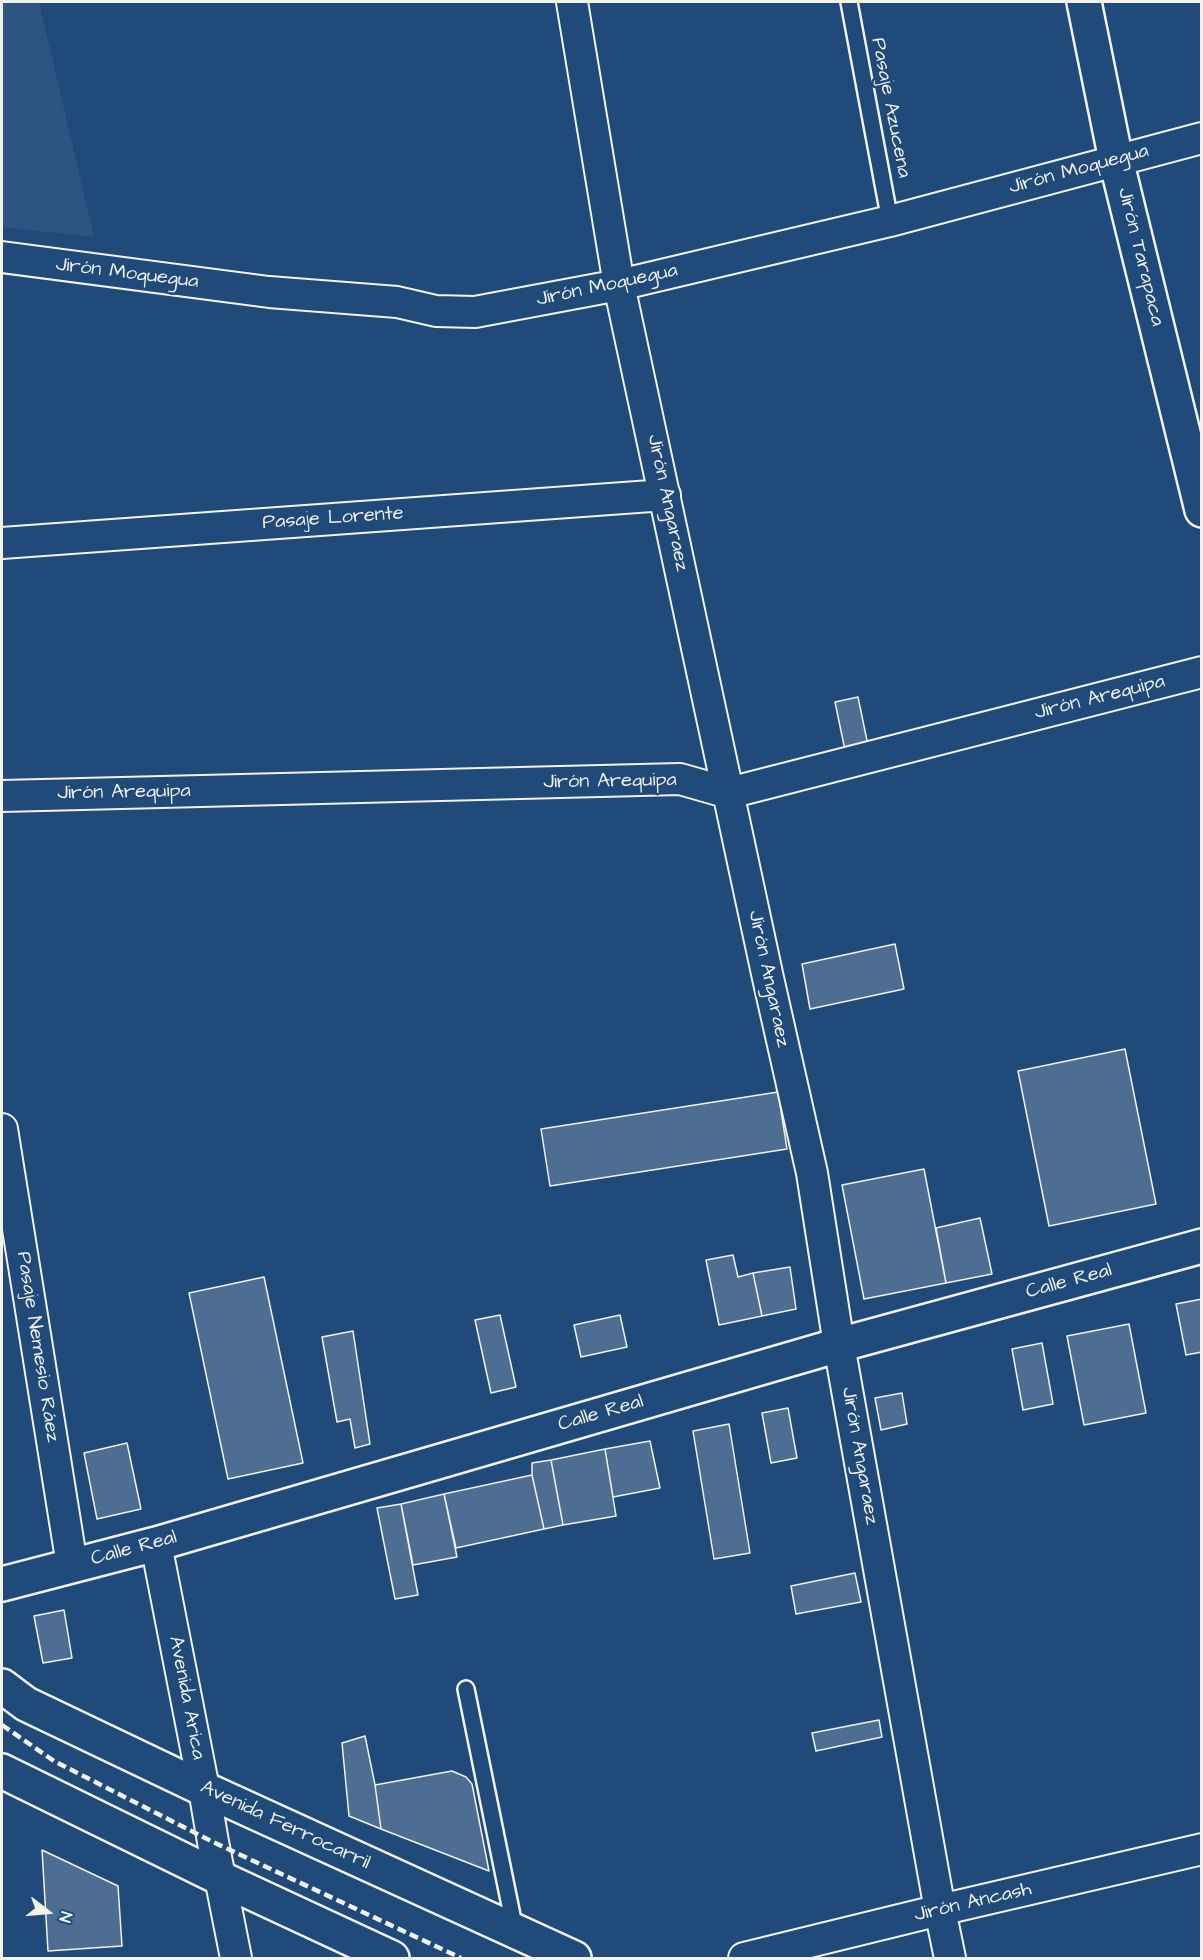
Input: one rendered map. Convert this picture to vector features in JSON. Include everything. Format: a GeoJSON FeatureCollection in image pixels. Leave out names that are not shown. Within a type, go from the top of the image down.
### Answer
{"type":"FeatureCollection","features":[{"type":"Feature","properties":{"kind":"main road","name":"Jirón Tarapaca"},"geometry":{"type":"LineString","coordinates":[[1084,2],[1116,160],[1202,510]]}},
{"type":"Feature","properties":{"kind":"main road","name":"Calle Real"},"geometry":{"type":"LineString","coordinates":[[2,1584],[156,1544],[839,1345],[1202,1246]]}},
{"type":"Feature","properties":{"kind":"main road","name":"Avenida Ferrocarril"},"geometry":{"type":"LineString","coordinates":[[2,1686],[26,1704],[204,1789],[574,1959]]}},
{"type":"Feature","properties":{"kind":"main road"},"geometry":{"type":"LineString","coordinates":[[2,1772],[392,1959]]}},
{"type":"Feature","properties":{"kind":"street","name":"Jirón Angaraez"},"geometry":{"type":"LineString","coordinates":[[572,2],[619,285],[812,1173],[839,1345],[950,1959]]}},
{"type":"Feature","properties":{"kind":"street","name":"Jirón Moquegua"},"geometry":{"type":"LineString","coordinates":[[2,257],[269,292],[397,302],[436,311],[475,312],[619,285],[890,221],[1202,138]]}},
{"type":"Feature","properties":{"kind":"street","name":"Pasaje Lorente"},"geometry":{"type":"LineString","coordinates":[[2,543],[665,495]]}},
{"type":"Feature","properties":{"kind":"street","name":"Jirón Arequipa"},"geometry":{"type":"LineString","coordinates":[[2,796],[680,779],[729,793],[1202,672]]}},
{"type":"Feature","properties":{"kind":"street","name":"Pasaje Nemesio Ráez"},"geometry":{"type":"LineString","coordinates":[[2,1129],[72,1566]]}},
{"type":"Feature","properties":{"kind":"street","name":"Avenida Arica"},"geometry":{"type":"LineString","coordinates":[[156,1544],[236,1959]]}},
{"type":"Feature","properties":{"kind":"street","name":"Jirón Ancash"},"geometry":{"type":"LineString","coordinates":[[744,1959],[940,1910],[1202,1849]]}},
{"type":"Feature","properties":{"kind":"lane","name":"Pasaje Azucena"},"geometry":{"type":"LineString","coordinates":[[849,2],[890,221]]}},
{"type":"Feature","properties":{"kind":"lane"},"geometry":{"type":"LineString","coordinates":[[466,1689],[515,1932]]}},
{"type":"Feature","properties":{"kind":"shaded area"},"geometry":{"type":"Polygon","coordinates":[[[2,2],[39,2],[94,237],[2,227],[2,2]]]}},
{"type":"Feature","properties":{"kind":"building"},"geometry":{"type":"Polygon","coordinates":[[[858,697],[870,755],[847,760],[835,702],[858,697]]]}},
{"type":"Feature","properties":{"kind":"building"},"geometry":{"type":"Polygon","coordinates":[[[895,944],[904,989],[810,1009],[802,964],[895,944]]]}},
{"type":"Feature","properties":{"kind":"building"},"geometry":{"type":"Polygon","coordinates":[[[1125,1049],[1156,1204],[1049,1226],[1018,1071],[1125,1049]]]}},
{"type":"Feature","properties":{"kind":"building"},"geometry":{"type":"Polygon","coordinates":[[[778,1092],[787,1149],[550,1186],[541,1129],[778,1092]]]}},
{"type":"Feature","properties":{"kind":"building"},"geometry":{"type":"Polygon","coordinates":[[[924,1169],[946,1283],[864,1299],[842,1185],[924,1169]]]}},
{"type":"Feature","properties":{"kind":"building"},"geometry":{"type":"Polygon","coordinates":[[[980,1218],[992,1274],[946,1283],[936,1228],[980,1218]]]}},
{"type":"Feature","properties":{"kind":"building"},"geometry":{"type":"Polygon","coordinates":[[[733,1255],[738,1277],[753,1273],[762,1316],[719,1325],[706,1260],[733,1255]]]}},
{"type":"Feature","properties":{"kind":"building"},"geometry":{"type":"Polygon","coordinates":[[[790,1267],[796,1309],[762,1316],[753,1273],[790,1267]]]}},
{"type":"Feature","properties":{"kind":"building"},"geometry":{"type":"Polygon","coordinates":[[[264,1277],[303,1463],[228,1479],[189,1293],[264,1277]]]}},
{"type":"Feature","properties":{"kind":"building"},"geometry":{"type":"Polygon","coordinates":[[[1202,1299],[1202,1352],[1186,1355],[1176,1304],[1202,1299]]]}},
{"type":"Feature","properties":{"kind":"building"},"geometry":{"type":"Polygon","coordinates":[[[500,1315],[516,1387],[491,1393],[475,1320],[500,1315]]]}},
{"type":"Feature","properties":{"kind":"building"},"geometry":{"type":"Polygon","coordinates":[[[620,1315],[627,1347],[581,1357],[574,1325],[620,1315]]]}},
{"type":"Feature","properties":{"kind":"building"},"geometry":{"type":"Polygon","coordinates":[[[1129,1324],[1146,1413],[1084,1425],[1067,1336],[1129,1324]]]}},
{"type":"Feature","properties":{"kind":"building"},"geometry":{"type":"Polygon","coordinates":[[[353,1331],[370,1444],[355,1448],[350,1419],[337,1422],[322,1337],[353,1331]]]}},
{"type":"Feature","properties":{"kind":"building"},"geometry":{"type":"Polygon","coordinates":[[[1042,1343],[1053,1404],[1023,1410],[1012,1349],[1042,1343]]]}},
{"type":"Feature","properties":{"kind":"building"},"geometry":{"type":"Polygon","coordinates":[[[902,1393],[907,1424],[881,1430],[875,1398],[902,1393]]]}},
{"type":"Feature","properties":{"kind":"building"},"geometry":{"type":"Polygon","coordinates":[[[788,1408],[797,1458],[771,1463],[762,1413],[788,1408]]]}},
{"type":"Feature","properties":{"kind":"building"},"geometry":{"type":"Polygon","coordinates":[[[729,1424],[750,1553],[714,1559],[693,1431],[729,1424]]]}},
{"type":"Feature","properties":{"kind":"building"},"geometry":{"type":"Polygon","coordinates":[[[650,1441],[660,1488],[613,1497],[605,1449],[650,1441]]]}},
{"type":"Feature","properties":{"kind":"building"},"geometry":{"type":"Polygon","coordinates":[[[127,1443],[141,1509],[97,1519],[84,1453],[127,1443]]]}},
{"type":"Feature","properties":{"kind":"building"},"geometry":{"type":"Polygon","coordinates":[[[605,1449],[616,1516],[563,1525],[551,1460],[605,1449]]]}},
{"type":"Feature","properties":{"kind":"building"},"geometry":{"type":"Polygon","coordinates":[[[551,1460],[563,1525],[544,1529],[532,1475],[532,1463],[551,1460]]]}},
{"type":"Feature","properties":{"kind":"building"},"geometry":{"type":"Polygon","coordinates":[[[532,1475],[544,1529],[456,1548],[444,1494],[532,1475]]]}},
{"type":"Feature","properties":{"kind":"building"},"geometry":{"type":"Polygon","coordinates":[[[444,1494],[457,1557],[413,1565],[401,1504],[444,1494]]]}},
{"type":"Feature","properties":{"kind":"building"},"geometry":{"type":"Polygon","coordinates":[[[401,1504],[418,1595],[395,1599],[377,1508],[401,1504]]]}},
{"type":"Feature","properties":{"kind":"building"},"geometry":{"type":"Polygon","coordinates":[[[855,1573],[861,1602],[796,1614],[791,1586],[855,1573]]]}},
{"type":"Feature","properties":{"kind":"building"},"geometry":{"type":"Polygon","coordinates":[[[64,1610],[72,1658],[43,1663],[34,1616],[64,1610]]]}},
{"type":"Feature","properties":{"kind":"building"},"geometry":{"type":"Polygon","coordinates":[[[879,1720],[882,1737],[816,1751],[812,1733],[879,1720]]]}},
{"type":"Feature","properties":{"kind":"building"},"geometry":{"type":"Polygon","coordinates":[[[365,1736],[381,1829],[349,1816],[342,1743],[365,1736]]]}},
{"type":"Feature","properties":{"kind":"building"},"geometry":{"type":"Polygon","coordinates":[[[452,1771],[466,1777],[472,1784],[489,1871],[381,1829],[375,1785],[452,1771]]]}},
{"type":"Feature","properties":{"kind":"building"},"geometry":{"type":"Polygon","coordinates":[[[42,1850],[118,1886],[122,1946],[48,1951],[42,1850]]]}},
{"type":"Feature","properties":{"kind":"railway"},"geometry":{"type":"LineString","coordinates":[[2,1725],[54,1761],[213,1842],[461,1958]]}}]}
